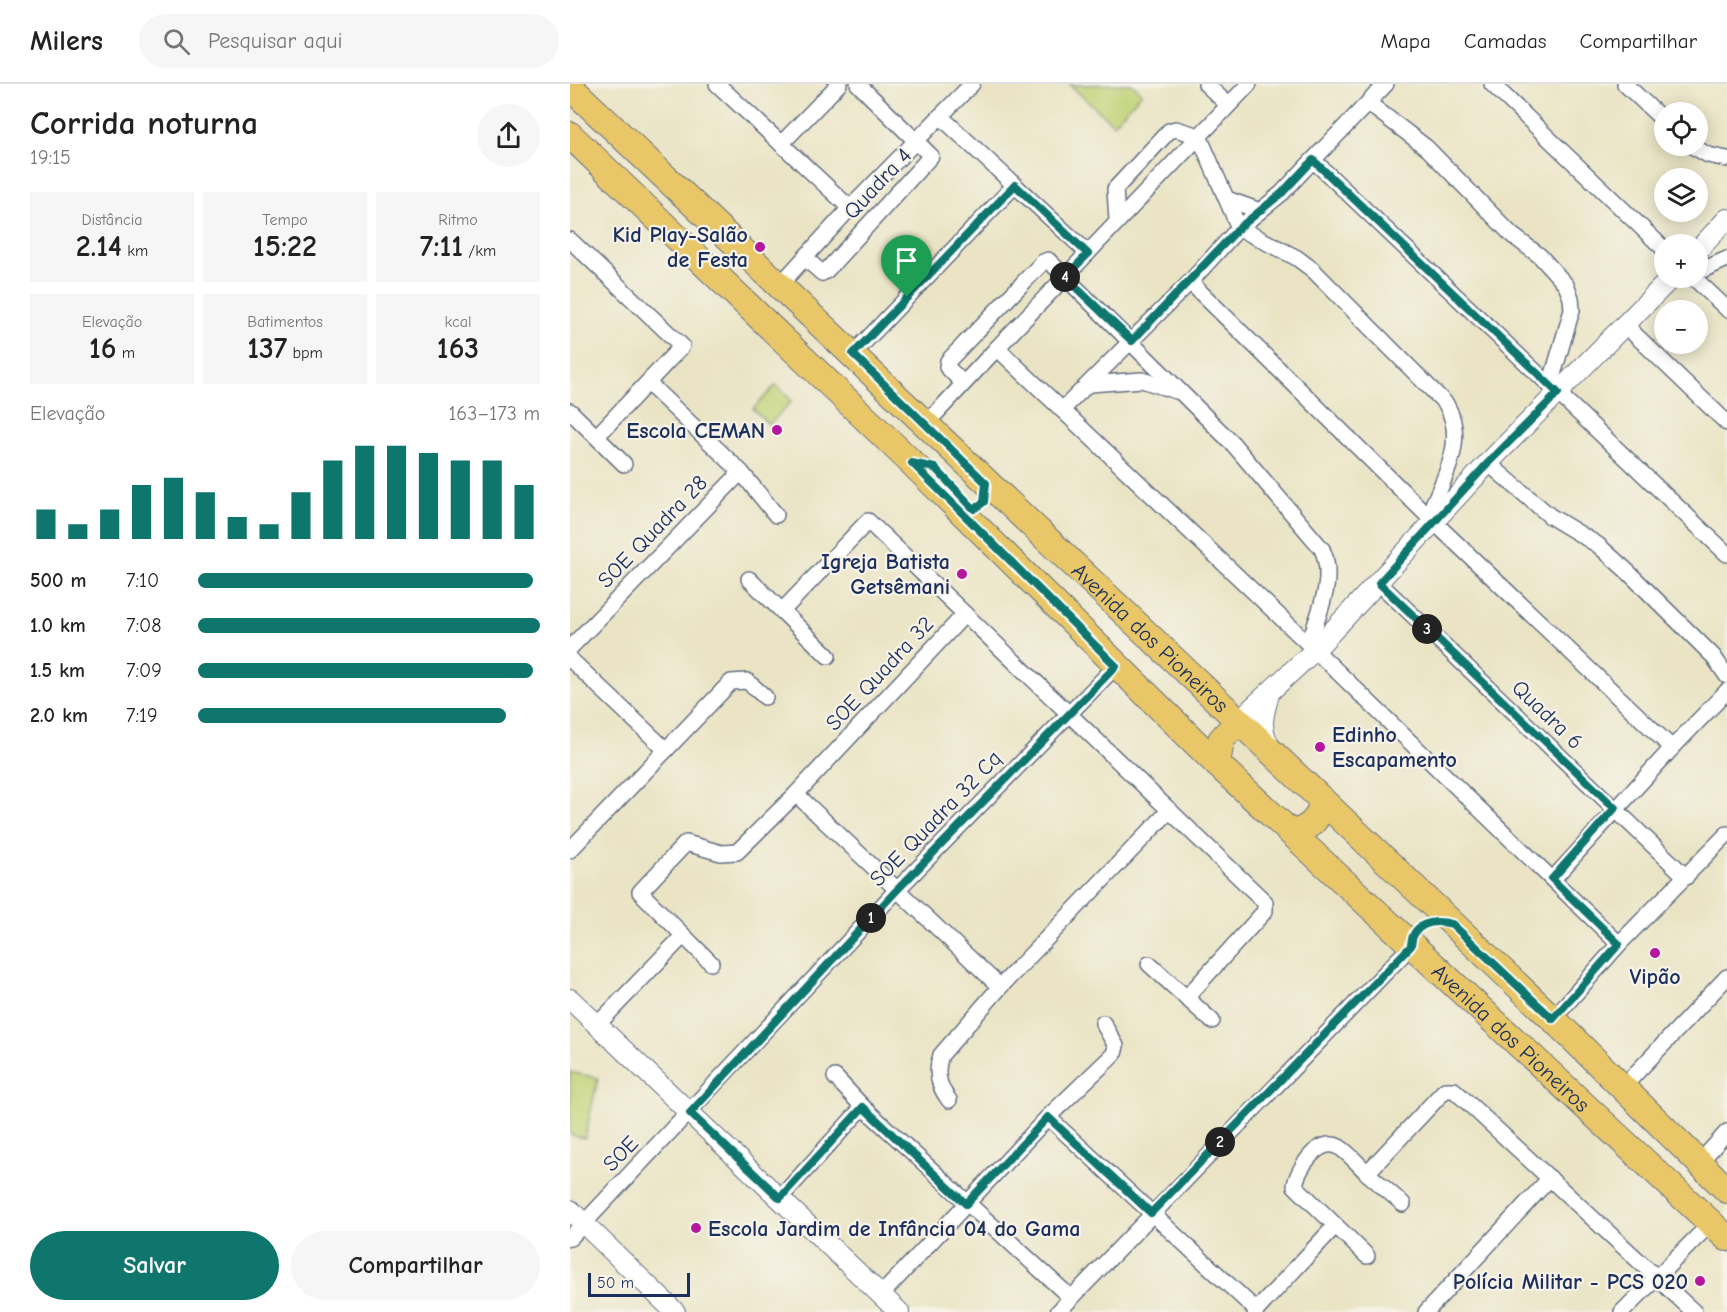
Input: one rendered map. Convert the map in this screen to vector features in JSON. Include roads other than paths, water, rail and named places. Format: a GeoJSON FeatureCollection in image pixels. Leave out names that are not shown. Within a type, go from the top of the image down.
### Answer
{"type":"FeatureCollection","features":[{"type":"Feature","properties":{"kind":"main road","name":"Avenida dos Pioneiros"},"geometry":{"type":"LineString","coordinates":[[570,87],[1553,1019],[1727,1190]]}},
{"type":"Feature","properties":{"kind":"main road"},"geometry":{"type":"LineString","coordinates":[[579,143],[605,147],[612,134],[608,123]]}},
{"type":"Feature","properties":{"kind":"main road","name":"Avenida dos Pioneiros"},"geometry":{"type":"LineString","coordinates":[[579,143],[912,463],[1217,764],[1719,1230]]}},
{"type":"Feature","properties":{"kind":"main road"},"geometry":{"type":"LineString","coordinates":[[610,172],[607,162],[611,155],[622,148],[635,148]]}},
{"type":"Feature","properties":{"kind":"main road"},"geometry":{"type":"LineString","coordinates":[[912,463],[935,468],[974,509],[984,502],[986,483]]}},
{"type":"Feature","properties":{"kind":"main road"},"geometry":{"type":"LineString","coordinates":[[984,536],[984,522],[993,514],[1004,510],[1073,576],[1086,578]]}},
{"type":"Feature","properties":{"kind":"main road"},"geometry":{"type":"LineString","coordinates":[[1217,764],[1221,740],[1238,721]]}},
{"type":"Feature","properties":{"kind":"main road"},"geometry":{"type":"LineString","coordinates":[[1293,834],[1310,827],[1319,816],[1322,800]]}},
{"type":"Feature","properties":{"kind":"main road"},"geometry":{"type":"LineString","coordinates":[[1411,946],[1413,934],[1422,925],[1436,920],[1452,924]]}},
{"type":"Feature","properties":{"kind":"street"},"geometry":{"type":"LineString","coordinates":[[717,84],[850,208]]}},
{"type":"Feature","properties":{"kind":"street"},"geometry":{"type":"LineString","coordinates":[[781,144],[839,84]]}},
{"type":"Feature","properties":{"kind":"street","name":"Quadra 4"},"geometry":{"type":"LineString","coordinates":[[806,259],[822,273],[827,270],[930,159],[931,154],[858,84]]}},
{"type":"Feature","properties":{"kind":"street"},"geometry":{"type":"LineString","coordinates":[[779,286],[850,208],[972,84]]}},
{"type":"Feature","properties":{"kind":"street"},"geometry":{"type":"LineString","coordinates":[[1206,84],[1228,105]]}},
{"type":"Feature","properties":{"kind":"street"},"geometry":{"type":"LineString","coordinates":[[926,424],[1088,254],[1117,220],[1249,84]]}},
{"type":"Feature","properties":{"kind":"street"},"geometry":{"type":"LineString","coordinates":[[1062,410],[1190,282],[1239,228],[1313,160],[1386,84]]}},
{"type":"Feature","properties":{"kind":"street"},"geometry":{"type":"LineString","coordinates":[[1492,84],[1654,239]]}},
{"type":"Feature","properties":{"kind":"street"},"geometry":{"type":"LineString","coordinates":[[1625,84],[1654,112]]}},
{"type":"Feature","properties":{"kind":"street"},"geometry":{"type":"LineString","coordinates":[[1368,103],[1426,148],[1512,235],[1540,256],[1566,285],[1571,298],[1572,310],[1554,389]]}},
{"type":"Feature","properties":{"kind":"street"},"geometry":{"type":"LineString","coordinates":[[940,116],[1088,254]]}},
{"type":"Feature","properties":{"kind":"street"},"geometry":{"type":"LineString","coordinates":[[1117,220],[1115,189],[1169,131],[1176,129],[1199,136],[1239,228],[1297,258],[1313,270],[1446,404],[1454,418],[1456,433],[1454,452],[1431,519]]}},
{"type":"Feature","properties":{"kind":"street"},"geometry":{"type":"LineString","coordinates":[[1708,155],[1727,159]]}},
{"type":"Feature","properties":{"kind":"street"},"geometry":{"type":"LineString","coordinates":[[1313,160],[1727,554]]}},
{"type":"Feature","properties":{"kind":"street"},"geometry":{"type":"LineString","coordinates":[[853,354],[1015,185]]}},
{"type":"Feature","properties":{"kind":"street"},"geometry":{"type":"LineString","coordinates":[[1227,200],[1260,211]]}},
{"type":"Feature","properties":{"kind":"street"},"geometry":{"type":"LineString","coordinates":[[1708,239],[1727,219]]}},
{"type":"Feature","properties":{"kind":"street"},"geometry":{"type":"LineString","coordinates":[[570,262],[576,245],[682,346],[597,436]]}},
{"type":"Feature","properties":{"kind":"street"},"geometry":{"type":"LineString","coordinates":[[1708,268],[1727,259]]}},
{"type":"Feature","properties":{"kind":"street"},"geometry":{"type":"LineString","coordinates":[[963,383],[947,367],[948,361],[1043,262],[1048,260],[1132,341],[1233,444],[1322,549],[1329,564],[1328,583],[1312,647]]}},
{"type":"Feature","properties":{"kind":"street"},"geometry":{"type":"LineString","coordinates":[[1190,282],[1431,519],[1672,748]]}},
{"type":"Feature","properties":{"kind":"street"},"geometry":{"type":"LineString","coordinates":[[1238,721],[1269,694],[1312,647],[1379,583],[1431,519],[1488,463],[1554,389],[1625,325],[1661,288]]}},
{"type":"Feature","properties":{"kind":"street"},"geometry":{"type":"LineString","coordinates":[[1705,288],[1727,309]]}},
{"type":"Feature","properties":{"kind":"street"},"geometry":{"type":"LineString","coordinates":[[1625,325],[1727,423]]}},
{"type":"Feature","properties":{"kind":"street"},"geometry":{"type":"LineString","coordinates":[[997,348],[1312,647],[1619,944]]}},
{"type":"Feature","properties":{"kind":"street"},"geometry":{"type":"LineString","coordinates":[[1090,384],[1142,380],[1182,394]]}},
{"type":"Feature","properties":{"kind":"street","name":"SOE Quadra 28"},"geometry":{"type":"LineString","coordinates":[[648,383],[741,472],[776,515]]}},
{"type":"Feature","properties":{"kind":"street"},"geometry":{"type":"LineString","coordinates":[[570,411],[624,464]]}},
{"type":"Feature","properties":{"kind":"street"},"geometry":{"type":"LineString","coordinates":[[1488,463],[1550,516],[1598,546],[1627,571],[1707,649],[1727,676]]}},
{"type":"Feature","properties":{"kind":"street","name":"SOE Quadra 28"},"geometry":{"type":"LineString","coordinates":[[570,648],[741,472]]}},
{"type":"Feature","properties":{"kind":"street","name":"SOE Quadra 32"},"geometry":{"type":"LineString","coordinates":[[683,936],[640,892],[686,843],[721,853],[738,852],[796,794],[965,614],[868,521],[782,611]]}},
{"type":"Feature","properties":{"kind":"street"},"geometry":{"type":"LineString","coordinates":[[749,579],[828,656]]}},
{"type":"Feature","properties":{"kind":"street","name":"Quadra 6"},"geometry":{"type":"LineString","coordinates":[[1379,583],[1686,876]]}},
{"type":"Feature","properties":{"kind":"street"},"geometry":{"type":"LineString","coordinates":[[965,614],[1265,902],[1266,908],[1186,998]]}},
{"type":"Feature","properties":{"kind":"street"},"geometry":{"type":"LineString","coordinates":[[570,659],[666,750]]}},
{"type":"Feature","properties":{"kind":"street","name":"SOE Quadra 32 Cq"},"geometry":{"type":"LineString","coordinates":[[690,1113],[896,891],[1067,713],[1116,666]]}},
{"type":"Feature","properties":{"kind":"street"},"geometry":{"type":"LineString","coordinates":[[570,850],[730,682],[747,681],[765,697]]}},
{"type":"Feature","properties":{"kind":"street"},"geometry":{"type":"LineString","coordinates":[[1552,879],[1615,808],[1727,691]]}},
{"type":"Feature","properties":{"kind":"street"},"geometry":{"type":"LineString","coordinates":[[1269,694],[1262,721],[1263,734],[1275,755]]}},
{"type":"Feature","properties":{"kind":"street"},"geometry":{"type":"LineString","coordinates":[[796,794],[1000,987]]}},
{"type":"Feature","properties":{"kind":"street"},"geometry":{"type":"LineString","coordinates":[[949,1100],[939,1081],[937,1066],[940,1055],[1000,987],[1170,810]]}},
{"type":"Feature","properties":{"kind":"street"},"geometry":{"type":"LineString","coordinates":[[1553,1019],[1619,944],[1686,876],[1724,843]]}},
{"type":"Feature","properties":{"kind":"street"},"geometry":{"type":"LineString","coordinates":[[597,1025],[683,936],[711,963]]}},
{"type":"Feature","properties":{"kind":"street"},"geometry":{"type":"LineString","coordinates":[[1058,1312],[1411,946]]}},
{"type":"Feature","properties":{"kind":"street"},"geometry":{"type":"LineString","coordinates":[[1149,964],[1212,1021]]}},
{"type":"Feature","properties":{"kind":"street"},"geometry":{"type":"LineString","coordinates":[[1622,1088],[1727,977]]}},
{"type":"Feature","properties":{"kind":"street"},"geometry":{"type":"LineString","coordinates":[[570,999],[899,1312]]}},
{"type":"Feature","properties":{"kind":"street"},"geometry":{"type":"LineString","coordinates":[[881,1295],[1048,1117],[1114,1054],[1116,1046],[1103,1023]]}},
{"type":"Feature","properties":{"kind":"street"},"geometry":{"type":"LineString","coordinates":[[835,1077],[863,1107],[966,1204],[1071,1298]]}},
{"type":"Feature","properties":{"kind":"street"},"geometry":{"type":"LineString","coordinates":[[1367,1173],[1445,1090],[1449,1089],[1550,1178],[1694,1312]]}},
{"type":"Feature","properties":{"kind":"street"},"geometry":{"type":"LineString","coordinates":[[780,1198],[863,1107]]}},
{"type":"Feature","properties":{"kind":"street","name":"SOE"},"geometry":{"type":"LineString","coordinates":[[570,1238],[577,1217],[690,1113]]}},
{"type":"Feature","properties":{"kind":"street"},"geometry":{"type":"LineString","coordinates":[[1048,1117],[1256,1311],[1335,1226]]}},
{"type":"Feature","properties":{"kind":"street"},"geometry":{"type":"LineString","coordinates":[[1698,1164],[1727,1131]]}},
{"type":"Feature","properties":{"kind":"street"},"geometry":{"type":"LineString","coordinates":[[1367,1256],[1295,1186],[1299,1172],[1318,1149],[1330,1144],[1339,1147],[1403,1204]]}},
{"type":"Feature","properties":{"kind":"street"},"geometry":{"type":"LineString","coordinates":[[1426,1312],[1550,1178]]}},
{"type":"Feature","properties":{"kind":"street"},"geometry":{"type":"LineString","coordinates":[[577,1217],[673,1311]]}},
{"type":"Feature","properties":{"kind":"street"},"geometry":{"type":"LineString","coordinates":[[1622,1312],[1655,1276],[1719,1230]]}},
{"type":"Feature","properties":{"kind":"place","name":"Kid Play-Salão de Festa"},"geometry":{"type":"Point","coordinates":[760,247]}},
{"type":"Feature","properties":{"kind":"place","name":"Escola CEMAN"},"geometry":{"type":"Point","coordinates":[777,430]}},
{"type":"Feature","properties":{"kind":"place","name":"Igreja Batista Getsêmani"},"geometry":{"type":"Point","coordinates":[962,574]}},
{"type":"Feature","properties":{"kind":"place","name":"Edinho Escapamento"},"geometry":{"type":"Point","coordinates":[1320,747]}},
{"type":"Feature","properties":{"kind":"place","name":"Vipão"},"geometry":{"type":"Point","coordinates":[1655,953]}},
{"type":"Feature","properties":{"kind":"place","name":"Escola Jardim de Infância 04 do Gama"},"geometry":{"type":"Point","coordinates":[696,1228]}},
{"type":"Feature","properties":{"kind":"place","name":"Polícia Militar - PCS 020"},"geometry":{"type":"Point","coordinates":[1700,1281]}}]}
